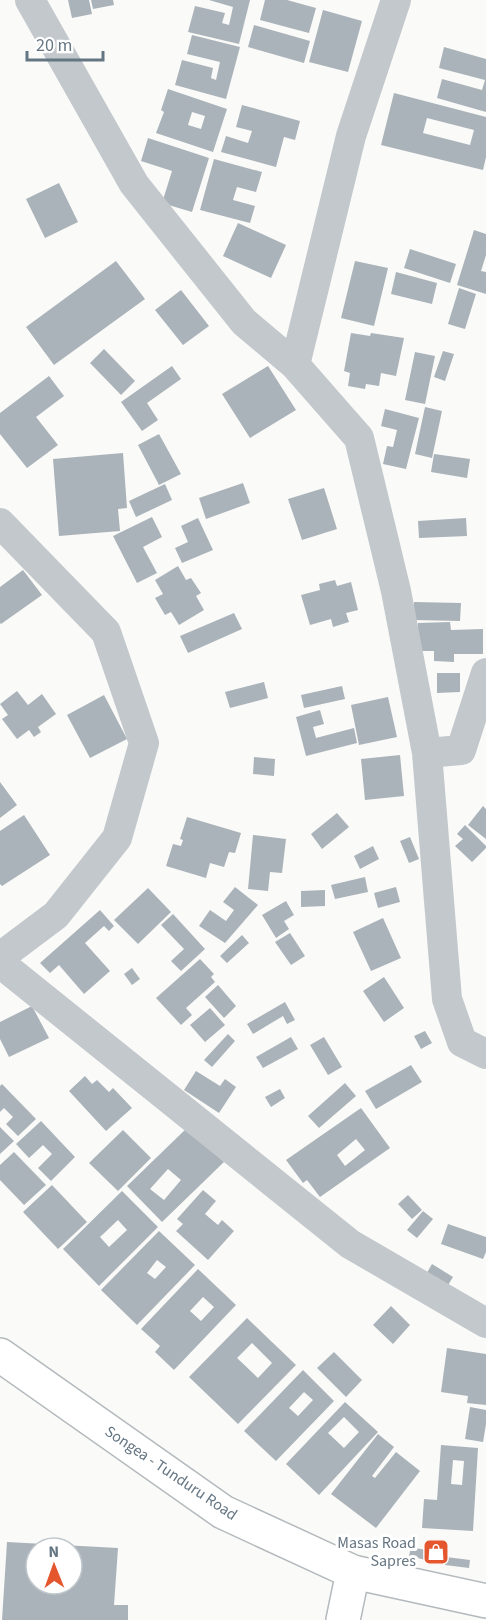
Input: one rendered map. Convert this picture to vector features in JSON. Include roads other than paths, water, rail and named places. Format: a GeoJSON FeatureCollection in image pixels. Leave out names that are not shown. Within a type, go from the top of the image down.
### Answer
{"type":"FeatureCollection","features":[{"type":"Feature","properties":{"kind":"main road","name":"Songea - Tunduru Road"},"geometry":{"type":"LineString","coordinates":[[0,1355],[223,1512],[353,1572],[486,1601]]}},
{"type":"Feature","properties":{"kind":"main road"},"geometry":{"type":"LineString","coordinates":[[343,1620],[353,1572]]}},
{"type":"Feature","properties":{"kind":"street"},"geometry":{"type":"LineString","coordinates":[[30,0],[134,184],[244,322],[295,365],[359,438],[396,591],[426,753],[447,999],[462,1042],[486,1054]]}},
{"type":"Feature","properties":{"kind":"street"},"geometry":{"type":"LineString","coordinates":[[295,365],[351,136],[396,0]]}},
{"type":"Feature","properties":{"kind":"street"},"geometry":{"type":"LineString","coordinates":[[0,523],[105,632],[144,743],[117,838],[56,915],[0,957]]}},
{"type":"Feature","properties":{"kind":"street"},"geometry":{"type":"LineString","coordinates":[[426,753],[461,750],[486,673]]}},
{"type":"Feature","properties":{"kind":"street"},"geometry":{"type":"LineString","coordinates":[[0,963],[350,1245],[486,1323]]}},
{"type":"Feature","properties":{"kind":"place","name":"Masas Road Sapres"},"geometry":{"type":"Point","coordinates":[436,1552]}}]}
